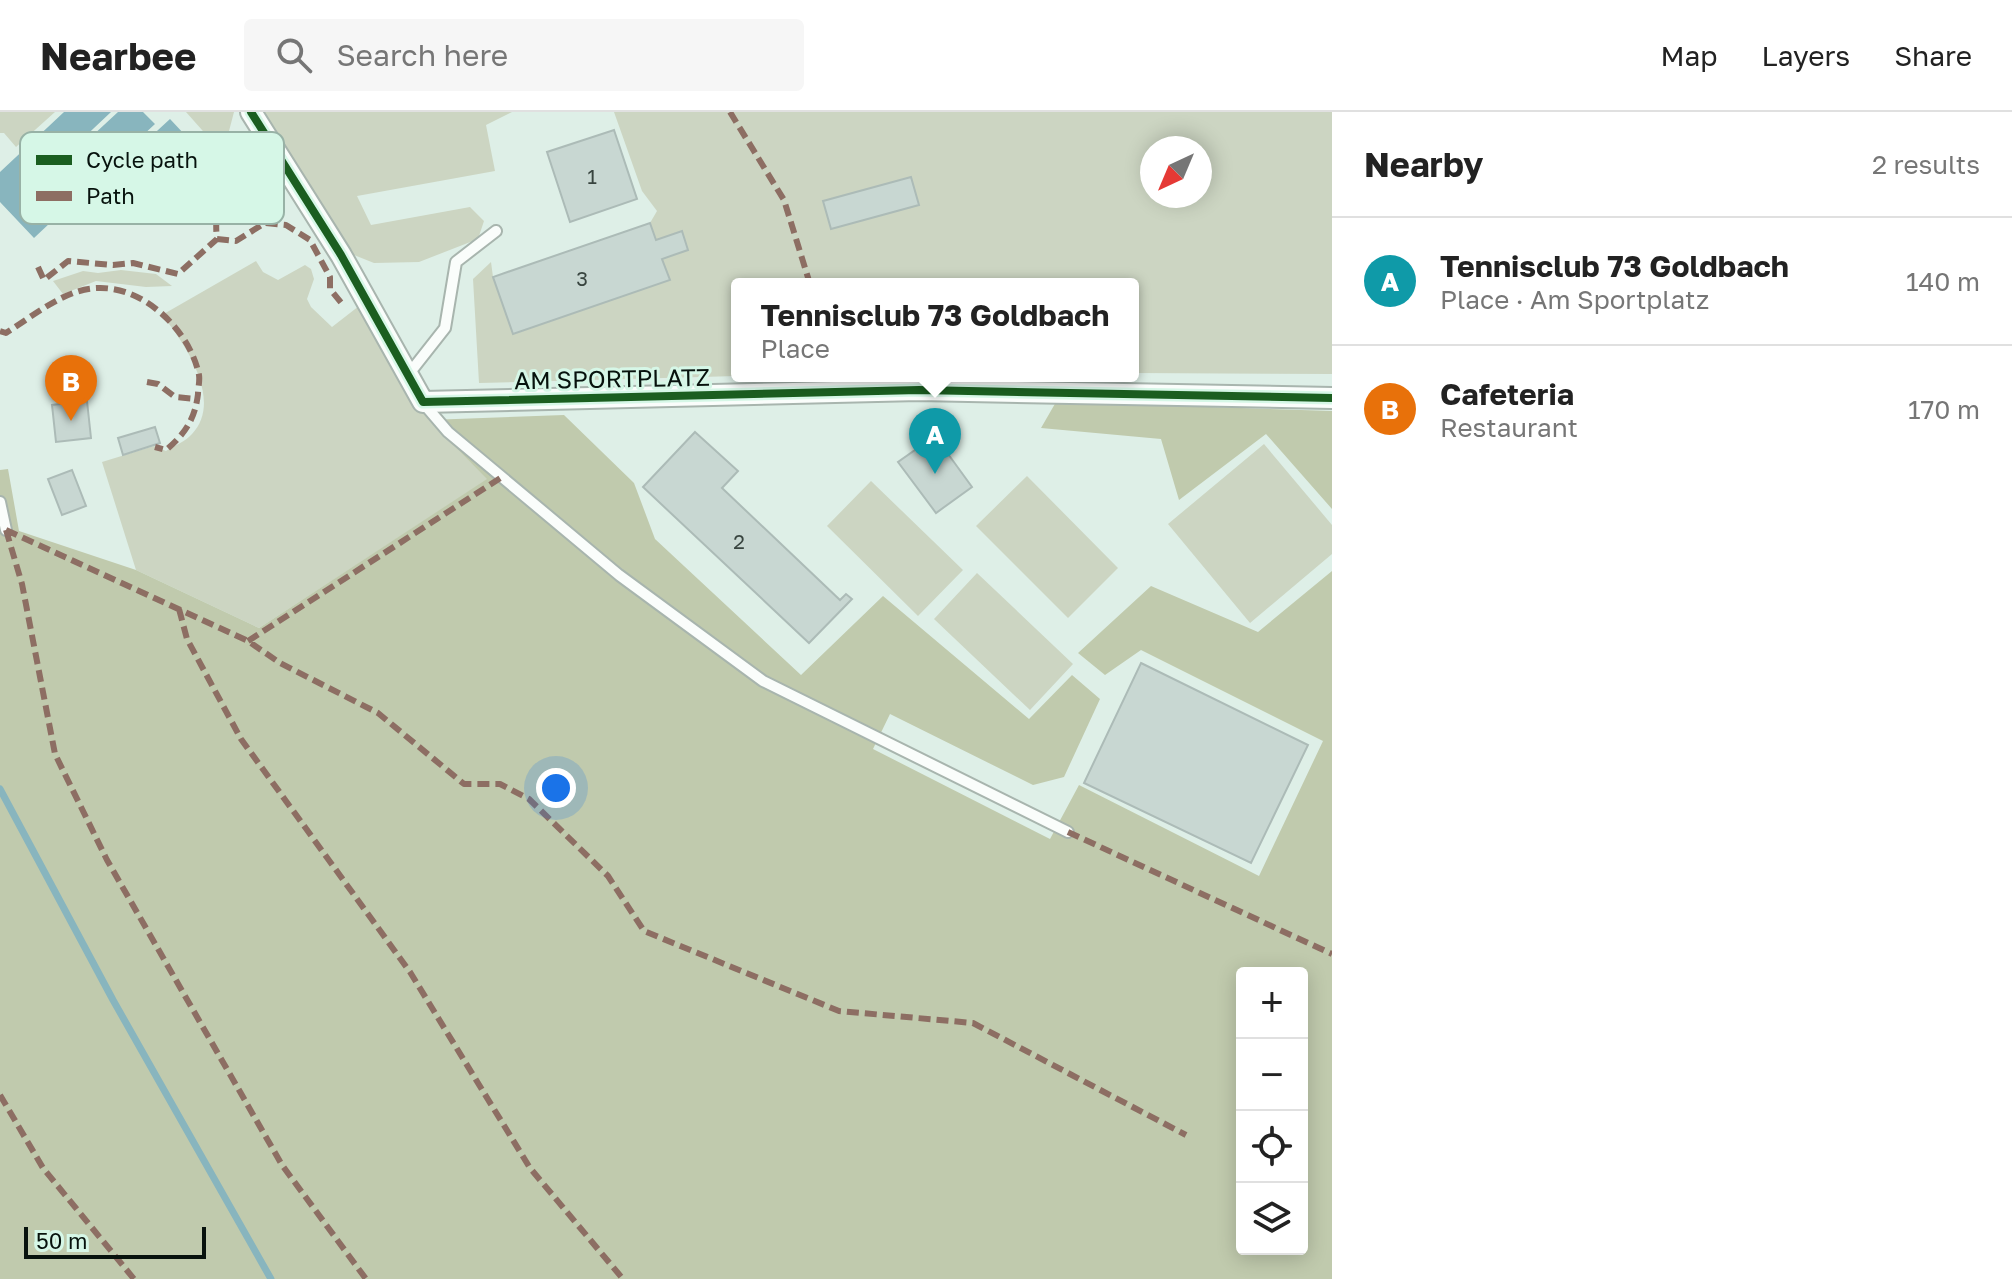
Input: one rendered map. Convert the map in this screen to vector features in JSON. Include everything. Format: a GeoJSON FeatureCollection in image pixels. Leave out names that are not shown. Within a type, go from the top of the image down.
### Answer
{"type":"FeatureCollection","features":[{"type":"Feature","properties":{"kind":"street"},"geometry":{"type":"LineString","coordinates":[[251,112],[264,132]]}},
{"type":"Feature","properties":{"kind":"street"},"geometry":{"type":"LineString","coordinates":[[284,164],[341,255],[423,402]]}},
{"type":"Feature","properties":{"kind":"street","name":"AM SPORTPLATZ"},"geometry":{"type":"LineString","coordinates":[[423,402],[919,390],[1332,398]]}},
{"type":"Feature","properties":{"kind":"lane"},"geometry":{"type":"LineString","coordinates":[[408,375],[445,328],[456,262],[496,231]]}},
{"type":"Feature","properties":{"kind":"lane"},"geometry":{"type":"LineString","coordinates":[[423,402],[448,432],[619,575],[763,681],[1068,832]]}},
{"type":"Feature","properties":{"kind":"lane"},"geometry":{"type":"LineString","coordinates":[[0,502],[6,530]]}},
{"type":"Feature","properties":{"kind":"green space"},"geometry":{"type":"Polygon","coordinates":[[[0,112],[55,112],[33,132],[20,132],[20,143],[16,147],[4,133],[0,133],[0,112]]]}},
{"type":"Feature","properties":{"kind":"green space"},"geometry":{"type":"Polygon","coordinates":[[[186,112],[234,112],[229,132],[204,132],[186,112]]]}},
{"type":"Feature","properties":{"kind":"green space"},"geometry":{"type":"Polygon","coordinates":[[[263,112],[512,112],[486,125],[495,171],[357,196],[371,225],[470,207],[484,221],[478,239],[419,262],[374,263],[349,253],[284,146],[284,132],[275,132],[263,112]]]}},
{"type":"Feature","properties":{"kind":"green space"},"geometry":{"type":"Polygon","coordinates":[[[614,112],[1332,112],[1332,374],[1139,373],[1139,278],[731,278],[731,376],[479,383],[473,279],[491,262],[493,277],[514,334],[670,280],[662,259],[688,250],[681,231],[656,240],[650,223],[657,211],[642,191],[614,112]]]}},
{"type":"Feature","properties":{"kind":"green space"},"geometry":{"type":"Polygon","coordinates":[[[256,261],[263,272],[278,280],[305,265],[311,269],[314,279],[307,299],[332,327],[359,306],[406,395],[488,479],[259,628],[136,570],[102,462],[154,446],[166,451],[192,434],[201,420],[204,405],[202,389],[190,356],[162,315],[256,261]]]}},
{"type":"Feature","properties":{"kind":"green space"},"geometry":{"type":"Polygon","coordinates":[[[121,270],[156,274],[172,286],[146,287],[96,281],[63,294],[53,281],[83,271],[121,270]]]}},
{"type":"Feature","properties":{"kind":"green space"},"geometry":{"type":"Polygon","coordinates":[[[1056,402],[1332,411],[1332,509],[1266,434],[1179,500],[1161,439],[1041,428],[1056,402]]]}},
{"type":"Feature","properties":{"kind":"green space"},"geometry":{"type":"Polygon","coordinates":[[[564,415],[634,483],[655,539],[801,675],[883,596],[1029,719],[1072,675],[1100,699],[1064,777],[1033,785],[890,714],[873,749],[1050,839],[1079,785],[1259,876],[1323,741],[1141,650],[1105,675],[1078,653],[1151,586],[1258,632],[1332,571],[1332,1279],[0,1279],[0,470],[8,469],[19,531],[136,570],[259,628],[487,479],[429,420],[564,415]]]}},
{"type":"Feature","properties":{"kind":"green space"},"geometry":{"type":"Polygon","coordinates":[[[1264,444],[1332,525],[1332,554],[1250,623],[1168,524],[1264,444]]]}},
{"type":"Feature","properties":{"kind":"green space"},"geometry":{"type":"Polygon","coordinates":[[[1027,476],[1118,568],[1068,618],[976,526],[1027,476]]]}},
{"type":"Feature","properties":{"kind":"green space"},"geometry":{"type":"Polygon","coordinates":[[[871,481],[963,570],[918,616],[827,526],[871,481]]]}},
{"type":"Feature","properties":{"kind":"green space"},"geometry":{"type":"Polygon","coordinates":[[[977,573],[1073,664],[1030,710],[934,619],[977,573]]]}},
{"type":"Feature","properties":{"kind":"water"},"geometry":{"type":"Polygon","coordinates":[[[64,112],[111,112],[90,132],[43,132],[64,112]]]}},
{"type":"Feature","properties":{"kind":"water"},"geometry":{"type":"Polygon","coordinates":[[[118,112],[143,112],[155,124],[146,132],[96,132],[118,112]]]}},
{"type":"Feature","properties":{"kind":"water"},"geometry":{"type":"Polygon","coordinates":[[[170,119],[182,132],[156,132],[170,119]]]}},
{"type":"Feature","properties":{"kind":"water"},"geometry":{"type":"Polygon","coordinates":[[[20,153],[20,223],[0,202],[0,172],[20,153]]]}},
{"type":"Feature","properties":{"kind":"water"},"geometry":{"type":"Polygon","coordinates":[[[21,224],[49,224],[34,238],[21,224]]]}},
{"type":"Feature","properties":{"kind":"building"},"geometry":{"type":"Polygon","coordinates":[[[614,130],[637,199],[570,222],[547,152],[614,130]]]}},
{"type":"Feature","properties":{"kind":"building"},"geometry":{"type":"Polygon","coordinates":[[[911,177],[919,205],[831,229],[823,201],[911,177]]]}},
{"type":"Feature","properties":{"kind":"building"},"geometry":{"type":"Polygon","coordinates":[[[650,223],[656,240],[682,231],[688,250],[662,259],[670,280],[513,334],[493,277],[650,223]]]}},
{"type":"Feature","properties":{"kind":"building"},"geometry":{"type":"Polygon","coordinates":[[[87,401],[91,438],[56,442],[52,405],[87,401]]]}},
{"type":"Feature","properties":{"kind":"building"},"geometry":{"type":"Polygon","coordinates":[[[155,427],[160,443],[123,455],[118,438],[155,427]]]}},
{"type":"Feature","properties":{"kind":"building"},"geometry":{"type":"Polygon","coordinates":[[[695,432],[738,471],[722,488],[840,600],[846,594],[852,599],[809,643],[643,487],[695,432]]]}},
{"type":"Feature","properties":{"kind":"building"},"geometry":{"type":"Polygon","coordinates":[[[935,436],[972,487],[936,513],[898,462],[935,436]]]}},
{"type":"Feature","properties":{"kind":"building"},"geometry":{"type":"Polygon","coordinates":[[[72,470],[86,506],[62,515],[48,479],[72,470]]]}},
{"type":"Feature","properties":{"kind":"building"},"geometry":{"type":"Polygon","coordinates":[[[1141,663],[1308,745],[1251,863],[1084,783],[1141,663]]]}},
{"type":"Feature","properties":{"kind":"waterway"},"geometry":{"type":"LineString","coordinates":[[0,789],[113,1000],[271,1279]]}},
{"type":"Feature","properties":{"kind":"marked path"},"geometry":{"type":"LineString","coordinates":[[730,112],[784,200],[808,278]]}},
{"type":"Feature","properties":{"kind":"marked path"},"geometry":{"type":"LineString","coordinates":[[38,267],[44,280],[68,261],[113,265],[133,263],[178,274],[217,239],[216,224]]}},
{"type":"Feature","properties":{"kind":"marked path"},"geometry":{"type":"LineString","coordinates":[[217,239],[236,241],[263,224]]}},
{"type":"Feature","properties":{"kind":"marked path"},"geometry":{"type":"LineString","coordinates":[[276,224],[286,225],[310,240],[330,277],[330,289],[343,305]]}},
{"type":"Feature","properties":{"kind":"marked path"},"geometry":{"type":"LineString","coordinates":[[0,331],[6,333],[50,304],[87,289],[116,290],[148,303],[176,328],[194,359],[199,377],[197,403],[188,425],[166,450],[155,447]]}},
{"type":"Feature","properties":{"kind":"marked path"},"geometry":{"type":"LineString","coordinates":[[147,382],[158,384],[175,397],[197,399]]}},
{"type":"Feature","properties":{"kind":"marked path"},"geometry":{"type":"LineString","coordinates":[[248,641],[502,477]]}},
{"type":"Feature","properties":{"kind":"marked path"},"geometry":{"type":"LineString","coordinates":[[6,530],[248,641],[280,663],[378,713],[464,784],[500,784],[529,799],[608,876],[644,931],[839,1011],[973,1023],[1186,1135]]}},
{"type":"Feature","properties":{"kind":"marked path"},"geometry":{"type":"LineString","coordinates":[[6,530],[22,584],[55,754],[107,860],[282,1165],[366,1279]]}},
{"type":"Feature","properties":{"kind":"marked path"},"geometry":{"type":"LineString","coordinates":[[179,609],[187,639],[241,739],[410,972],[530,1168],[623,1279]]}},
{"type":"Feature","properties":{"kind":"marked path"},"geometry":{"type":"LineString","coordinates":[[1068,832],[1332,954]]}},
{"type":"Feature","properties":{"kind":"marked path"},"geometry":{"type":"LineString","coordinates":[[0,1095],[43,1168],[134,1279]]}},
{"type":"Feature","properties":{"kind":"cycle path"},"geometry":{"type":"LineString","coordinates":[[251,112],[264,132]]}},
{"type":"Feature","properties":{"kind":"cycle path"},"geometry":{"type":"LineString","coordinates":[[284,164],[341,255],[423,402],[919,390],[1332,398]]}},
{"type":"Feature","properties":{"kind":"place","name":"Cafeteria"},"geometry":{"type":"Point","coordinates":[71,421]}},
{"type":"Feature","properties":{"kind":"place","name":"Tennisclub 73 Goldbach"},"geometry":{"type":"Point","coordinates":[935,474]}}]}
